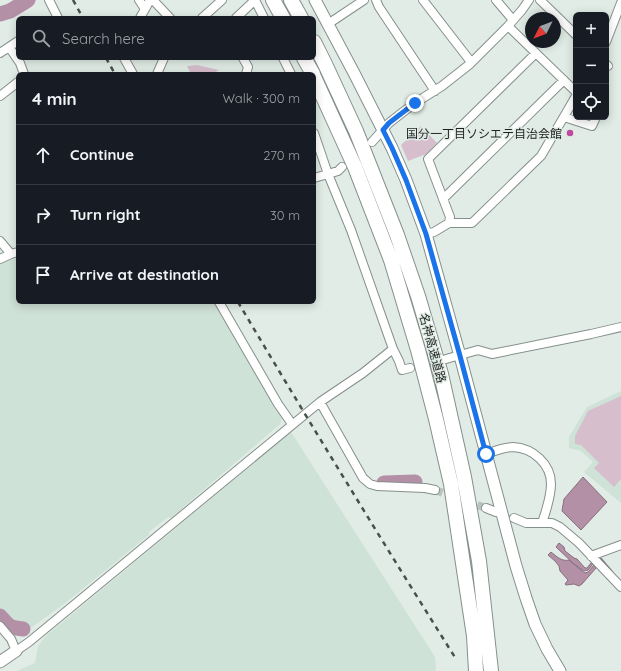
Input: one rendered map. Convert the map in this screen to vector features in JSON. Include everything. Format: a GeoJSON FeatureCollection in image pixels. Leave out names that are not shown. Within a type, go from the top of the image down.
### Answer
{"type":"FeatureCollection","features":[{"type":"Feature","properties":{"kind":"highway"},"geometry":{"type":"LineString","coordinates":[[273,0],[282,16]]}},
{"type":"Feature","properties":{"kind":"highway"},"geometry":{"type":"LineString","coordinates":[[292,0],[300,16]]}},
{"type":"Feature","properties":{"kind":"highway","name":"名神高速道路"},"geometry":{"type":"LineString","coordinates":[[316,46],[356,131],[397,235],[418,296],[441,374],[464,477],[479,561],[491,671]]}},
{"type":"Feature","properties":{"kind":"highway"},"geometry":{"type":"LineString","coordinates":[[305,60],[312,72]]}},
{"type":"Feature","properties":{"kind":"highway","name":"名神高速道路"},"geometry":{"type":"LineString","coordinates":[[316,81],[355,167],[391,260],[418,350],[451,484],[474,636],[476,671]]}},
{"type":"Feature","properties":{"kind":"street"},"geometry":{"type":"LineString","coordinates":[[49,0],[56,16]]}},
{"type":"Feature","properties":{"kind":"street"},"geometry":{"type":"LineString","coordinates":[[139,0],[145,9]]}},
{"type":"Feature","properties":{"kind":"street"},"geometry":{"type":"LineString","coordinates":[[141,16],[152,0],[168,16]]}},
{"type":"Feature","properties":{"kind":"street"},"geometry":{"type":"LineString","coordinates":[[204,16],[222,0]]}},
{"type":"Feature","properties":{"kind":"street"},"geometry":{"type":"LineString","coordinates":[[238,16],[255,0],[263,16]]}},
{"type":"Feature","properties":{"kind":"street"},"geometry":{"type":"LineString","coordinates":[[315,0],[392,148],[406,180],[426,234],[526,598],[541,636],[560,671]]}},
{"type":"Feature","properties":{"kind":"street"},"geometry":{"type":"LineString","coordinates":[[328,24],[364,0]]}},
{"type":"Feature","properties":{"kind":"street"},"geometry":{"type":"LineString","coordinates":[[376,0],[379,7],[435,90]]}},
{"type":"Feature","properties":{"kind":"street"},"geometry":{"type":"LineString","coordinates":[[423,0],[471,62]]}},
{"type":"Feature","properties":{"kind":"street"},"geometry":{"type":"LineString","coordinates":[[496,0],[511,23],[536,53],[573,89]]}},
{"type":"Feature","properties":{"kind":"street"},"geometry":{"type":"LineString","coordinates":[[372,142],[389,123],[403,112],[454,78],[511,23],[529,0]]}},
{"type":"Feature","properties":{"kind":"street"},"geometry":{"type":"LineString","coordinates":[[540,0],[573,32]]}},
{"type":"Feature","properties":{"kind":"street"},"geometry":{"type":"LineString","coordinates":[[609,34],[621,3]]}},
{"type":"Feature","properties":{"kind":"street"},"geometry":{"type":"LineString","coordinates":[[0,53],[16,42]]}},
{"type":"Feature","properties":{"kind":"street"},"geometry":{"type":"LineString","coordinates":[[9,47],[16,57]]}},
{"type":"Feature","properties":{"kind":"street"},"geometry":{"type":"LineString","coordinates":[[449,222],[450,216],[428,159],[536,53]]}},
{"type":"Feature","properties":{"kind":"street"},"geometry":{"type":"LineString","coordinates":[[18,60],[23,72]]}},
{"type":"Feature","properties":{"kind":"street"},"geometry":{"type":"LineString","coordinates":[[125,60],[132,72]]}},
{"type":"Feature","properties":{"kind":"street"},"geometry":{"type":"LineString","coordinates":[[158,72],[163,60]]}},
{"type":"Feature","properties":{"kind":"street"},"geometry":{"type":"LineString","coordinates":[[244,60],[248,66],[246,72]]}},
{"type":"Feature","properties":{"kind":"street"},"geometry":{"type":"LineString","coordinates":[[284,60],[290,72]]}},
{"type":"Feature","properties":{"kind":"street"},"geometry":{"type":"LineString","coordinates":[[443,199],[564,80]]}},
{"type":"Feature","properties":{"kind":"street"},"geometry":{"type":"LineString","coordinates":[[0,96],[16,84]]}},
{"type":"Feature","properties":{"kind":"street"},"geometry":{"type":"LineString","coordinates":[[426,234],[434,232],[449,222],[472,223],[541,156],[573,101]]}},
{"type":"Feature","properties":{"kind":"street"},"geometry":{"type":"LineString","coordinates":[[564,117],[573,120]]}},
{"type":"Feature","properties":{"kind":"street"},"geometry":{"type":"LineString","coordinates":[[573,120],[592,126],[595,120]]}},
{"type":"Feature","properties":{"kind":"street"},"geometry":{"type":"LineString","coordinates":[[316,139],[328,174],[351,230],[393,349],[402,370],[410,368]]}},
{"type":"Feature","properties":{"kind":"street"},"geometry":{"type":"LineString","coordinates":[[316,177],[338,171],[342,167]]}},
{"type":"Feature","properties":{"kind":"street"},"geometry":{"type":"LineString","coordinates":[[0,241],[14,253],[0,259]]}},
{"type":"Feature","properties":{"kind":"street"},"geometry":{"type":"LineString","coordinates":[[220,304],[278,404],[292,424]]}},
{"type":"Feature","properties":{"kind":"street"},"geometry":{"type":"LineString","coordinates":[[446,359],[478,350],[492,354],[621,327]]}},
{"type":"Feature","properties":{"kind":"street"},"geometry":{"type":"LineString","coordinates":[[0,662],[45,629],[292,424],[320,402],[363,374],[393,349]]}},
{"type":"Feature","properties":{"kind":"street"},"geometry":{"type":"LineString","coordinates":[[320,402],[363,478],[370,484],[378,486],[425,488],[435,490]]}},
{"type":"Feature","properties":{"kind":"street"},"geometry":{"type":"LineString","coordinates":[[486,454],[512,447],[525,449],[536,454],[545,464],[549,473],[551,484],[542,524]]}},
{"type":"Feature","properties":{"kind":"street"},"geometry":{"type":"LineString","coordinates":[[486,508],[496,512]]}},
{"type":"Feature","properties":{"kind":"street"},"geometry":{"type":"LineString","coordinates":[[514,518],[526,523],[552,523],[560,527],[579,543],[621,587]]}},
{"type":"Feature","properties":{"kind":"street"},"geometry":{"type":"LineString","coordinates":[[591,556],[621,545]]}},
{"type":"Feature","properties":{"kind":"street"},"geometry":{"type":"LineString","coordinates":[[0,626],[11,639],[16,651]]}},
{"type":"Feature","properties":{"kind":"shaded area"},"geometry":{"type":"Polygon","coordinates":[[[197,65],[219,70],[216,72],[190,72],[187,66],[197,65]]]}},
{"type":"Feature","properties":{"kind":"shaded area"},"geometry":{"type":"Polygon","coordinates":[[[421,126],[437,143],[426,154],[408,161],[401,145],[421,126]]]}},
{"type":"Feature","properties":{"kind":"shaded area"},"geometry":{"type":"Polygon","coordinates":[[[16,259],[16,304],[218,304],[283,416],[280,424],[171,518],[168,517],[149,532],[149,535],[64,604],[32,627],[12,624],[0,610],[0,263],[16,259]]]}},
{"type":"Feature","properties":{"kind":"shaded area"},"geometry":{"type":"Polygon","coordinates":[[[621,391],[621,503],[584,472],[593,462],[581,451],[569,448],[569,437],[587,407],[621,391]]]}},
{"type":"Feature","properties":{"kind":"shaded area"},"geometry":{"type":"Polygon","coordinates":[[[621,396],[621,479],[614,487],[594,468],[599,463],[581,445],[575,444],[575,436],[588,411],[621,396]]]}},
{"type":"Feature","properties":{"kind":"shaded area"},"geometry":{"type":"Polygon","coordinates":[[[291,432],[435,657],[436,671],[17,671],[35,663],[38,647],[46,636],[291,432]]]}},
{"type":"Feature","properties":{"kind":"shaded area"},"geometry":{"type":"Polygon","coordinates":[[[583,477],[607,502],[581,530],[562,511],[564,499],[583,477]]]}},
{"type":"Feature","properties":{"kind":"shaded area"},"geometry":{"type":"Polygon","coordinates":[[[559,543],[564,547],[565,551],[577,559],[585,568],[587,568],[591,563],[593,564],[588,570],[584,571],[556,547],[559,543]]]}},
{"type":"Feature","properties":{"kind":"shaded area"},"geometry":{"type":"Polygon","coordinates":[[[551,552],[557,557],[569,560],[585,573],[588,572],[594,565],[596,568],[579,586],[574,584],[566,585],[565,584],[568,580],[560,571],[559,566],[555,561],[548,555],[551,552]]]}},
{"type":"Feature","properties":{"kind":"waterway"},"geometry":{"type":"LineString","coordinates":[[0,14],[10,11],[28,0]]}},
{"type":"Feature","properties":{"kind":"waterway"},"geometry":{"type":"LineString","coordinates":[[384,483],[415,482]]}},
{"type":"Feature","properties":{"kind":"waterway"},"geometry":{"type":"LineString","coordinates":[[601,559],[612,572]]}},
{"type":"Feature","properties":{"kind":"waterway"},"geometry":{"type":"LineString","coordinates":[[0,616],[10,626],[23,629]]}},
{"type":"Feature","properties":{"kind":"tunnel"},"geometry":{"type":"LineString","coordinates":[[435,490],[456,498]]}},
{"type":"Feature","properties":{"kind":"tunnel"},"geometry":{"type":"LineString","coordinates":[[466,501],[486,508]]}},
{"type":"Feature","properties":{"kind":"railway"},"geometry":{"type":"LineString","coordinates":[[73,0],[82,16]]}},
{"type":"Feature","properties":{"kind":"railway"},"geometry":{"type":"LineString","coordinates":[[107,60],[114,72]]}},
{"type":"Feature","properties":{"kind":"railway"},"geometry":{"type":"LineString","coordinates":[[239,304],[456,659]]}},
{"type":"Feature","properties":{"kind":"place","name":"国分一丁目ソシエテ自治会館"},"geometry":{"type":"Point","coordinates":[570,133]}},
{"type":"Feature","properties":{"kind":"route"},"geometry":{"type":"LineString","coordinates":[[415,103],[389,123],[383,130],[406,180],[426,234],[486,454]]}}]}
